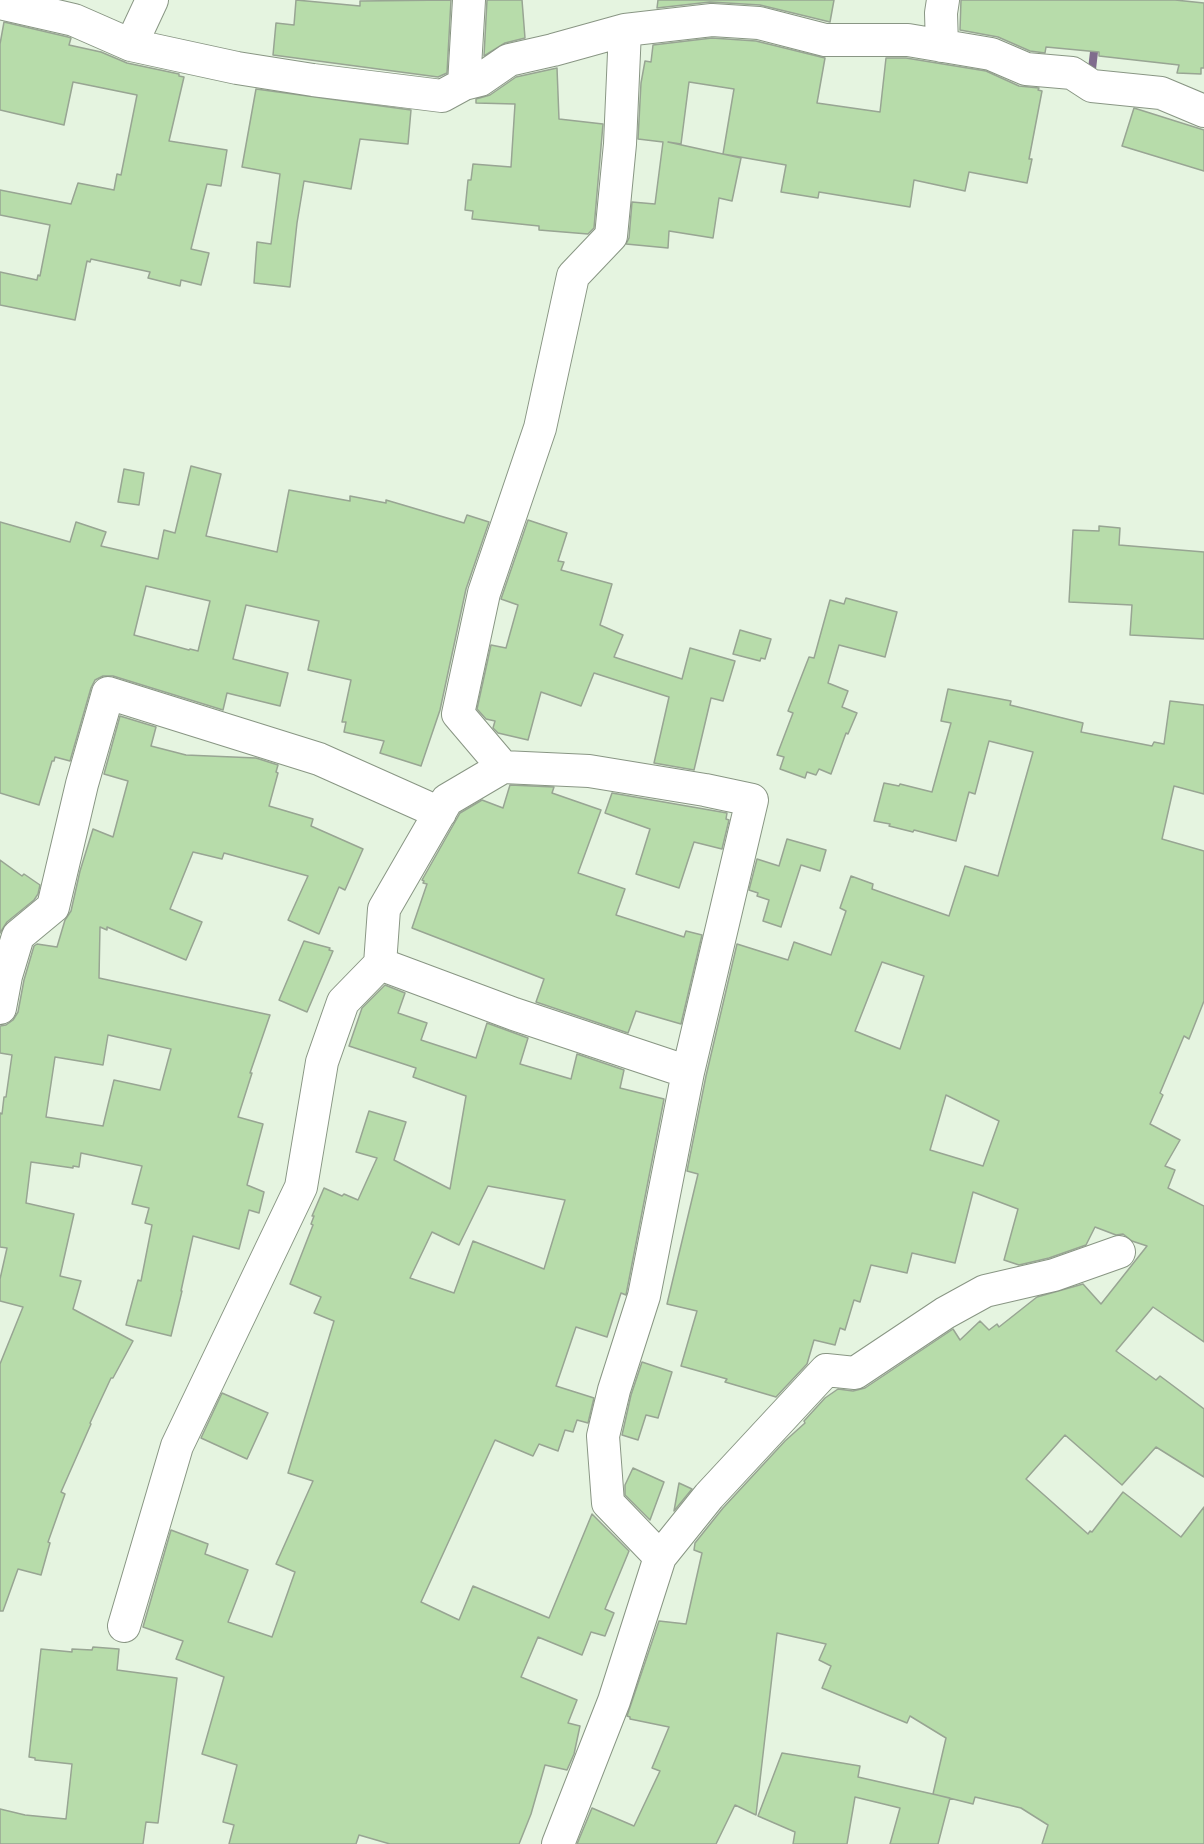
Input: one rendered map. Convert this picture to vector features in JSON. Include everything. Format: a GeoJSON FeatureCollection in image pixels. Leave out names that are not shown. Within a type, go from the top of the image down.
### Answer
{"type":"FeatureCollection","features":[{"type":"Feature","properties":{"kind":"street"},"geometry":{"type":"LineString","coordinates":[[131,45],[152,0]]}},
{"type":"Feature","properties":{"kind":"street"},"geometry":{"type":"LineString","coordinates":[[464,84],[469,0]]}},
{"type":"Feature","properties":{"kind":"street"},"geometry":{"type":"LineString","coordinates":[[942,45],[943,0]]}},
{"type":"Feature","properties":{"kind":"street"},"geometry":{"type":"LineString","coordinates":[[0,3],[74,20],[131,45],[237,68],[442,96],[464,84],[480,80],[509,60],[625,30],[712,20],[759,23],[825,40],[909,40],[991,54],[1026,69],[1072,73],[1092,86],[1161,93],[1204,111]]}},
{"type":"Feature","properties":{"kind":"street"},"geometry":{"type":"LineString","coordinates":[[502,767],[458,714],[484,593],[540,428],[573,276],[611,236],[620,144],[625,30]]}},
{"type":"Feature","properties":{"kind":"street"},"geometry":{"type":"LineString","coordinates":[[0,1008],[6,976],[18,936],[53,907],[82,784],[108,693],[319,759],[440,813]]}},
{"type":"Feature","properties":{"kind":"street"},"geometry":{"type":"LineString","coordinates":[[124,1626],[177,1446],[301,1187],[322,1062],[343,1002],[380,964],[384,909],[447,800],[502,767],[589,771],[752,800],[688,1072],[644,1296],[614,1390],[603,1437],[608,1503],[660,1557]]}},
{"type":"Feature","properties":{"kind":"street"},"geometry":{"type":"LineString","coordinates":[[380,964],[514,1014],[688,1072]]}},
{"type":"Feature","properties":{"kind":"street"},"geometry":{"type":"LineString","coordinates":[[558,1844],[614,1701],[660,1557],[709,1496],[826,1370],[855,1373],[945,1313],[985,1291],[1054,1275],[1119,1252]]}},
{"type":"Feature","properties":{"kind":"building"},"geometry":{"type":"Polygon","coordinates":[[[296,0],[360,6],[360,1],[451,0],[447,73],[438,77],[273,55],[276,23],[294,25],[296,0]]]}},
{"type":"Feature","properties":{"kind":"building"},"geometry":{"type":"Polygon","coordinates":[[[487,0],[522,0],[525,38],[505,43],[484,56],[487,0]]]}},
{"type":"Feature","properties":{"kind":"building"},"geometry":{"type":"Polygon","coordinates":[[[658,0],[834,0],[830,22],[760,5],[710,2],[657,8],[658,0]]]}},
{"type":"Feature","properties":{"kind":"building"},"geometry":{"type":"Polygon","coordinates":[[[961,0],[1175,0],[1204,3],[1204,68],[1201,68],[1201,74],[1177,73],[1179,65],[1099,56],[1099,52],[1046,47],[1045,53],[1030,51],[998,37],[960,30],[961,0]]]}},
{"type":"Feature","properties":{"kind":"building"},"geometry":{"type":"Polygon","coordinates":[[[4,22],[68,37],[71,38],[69,45],[101,52],[127,63],[184,77],[169,141],[227,150],[221,186],[207,184],[191,249],[209,253],[201,285],[181,280],[180,286],[148,278],[150,272],[91,259],[90,262],[87,261],[75,320],[0,305],[0,272],[37,280],[38,275],[40,276],[50,225],[0,215],[0,190],[71,204],[78,183],[114,190],[117,174],[121,175],[137,95],[73,82],[64,125],[0,110],[0,44],[4,22]]]}},
{"type":"Feature","properties":{"kind":"building"},"geometry":{"type":"Polygon","coordinates":[[[712,38],[756,41],[825,58],[817,103],[880,112],[886,58],[906,58],[986,71],[1019,86],[1039,88],[1038,90],[1042,91],[1029,159],[1032,159],[1027,183],[969,172],[965,191],[914,180],[910,207],[819,192],[818,198],[781,192],[786,165],[723,154],[734,89],[689,82],[681,144],[668,142],[741,158],[732,201],[719,198],[713,238],[669,231],[668,248],[626,244],[629,238],[632,202],[655,204],[663,142],[638,139],[641,83],[645,61],[651,62],[653,45],[712,38]]]}},
{"type":"Feature","properties":{"kind":"building"},"geometry":{"type":"Polygon","coordinates":[[[557,68],[559,119],[603,124],[594,228],[588,234],[539,230],[539,226],[472,219],[473,211],[465,210],[468,180],[471,180],[473,164],[511,167],[515,104],[476,103],[476,99],[490,95],[516,77],[557,68]]]}},
{"type":"Feature","properties":{"kind":"building"},"geometry":{"type":"Polygon","coordinates":[[[256,89],[411,110],[408,144],[360,139],[351,189],[304,181],[290,287],[254,283],[257,242],[271,244],[280,174],[242,167],[256,89]]]}},
{"type":"Feature","properties":{"kind":"building"},"geometry":{"type":"Polygon","coordinates":[[[1134,108],[1204,130],[1204,171],[1122,146],[1134,108]]]}},
{"type":"Feature","properties":{"kind":"building"},"geometry":{"type":"Polygon","coordinates":[[[191,466],[221,474],[206,536],[277,552],[289,490],[350,501],[350,496],[386,503],[386,500],[464,523],[467,515],[489,522],[466,589],[440,710],[421,766],[380,753],[384,741],[344,732],[346,722],[342,722],[351,680],[308,670],[319,621],[246,605],[233,659],[288,673],[280,706],[227,693],[223,710],[113,676],[103,676],[95,680],[91,688],[70,761],[55,757],[52,761],[39,805],[0,793],[0,522],[70,542],[76,522],[106,532],[101,546],[158,559],[164,530],[175,533],[191,466]],[[146,586],[134,635],[198,651],[210,601],[146,586]]]}},
{"type":"Feature","properties":{"kind":"building"},"geometry":{"type":"Polygon","coordinates":[[[124,469],[144,473],[139,505],[118,502],[124,469]]]}},
{"type":"Feature","properties":{"kind":"building"},"geometry":{"type":"Polygon","coordinates":[[[528,520],[567,533],[558,561],[564,562],[561,570],[612,584],[600,625],[623,635],[614,657],[682,679],[690,648],[735,661],[723,701],[711,698],[694,770],[654,763],[669,697],[594,673],[581,706],[541,692],[528,740],[498,733],[493,728],[495,721],[486,719],[477,709],[491,645],[506,648],[518,605],[501,599],[528,520]]]}},
{"type":"Feature","properties":{"kind":"building"},"geometry":{"type":"Polygon","coordinates":[[[1099,526],[1120,528],[1119,545],[1204,552],[1204,639],[1130,635],[1132,605],[1069,602],[1073,530],[1099,531],[1099,526]]]}},
{"type":"Feature","properties":{"kind":"building"},"geometry":{"type":"Polygon","coordinates":[[[846,598],[897,612],[885,657],[839,645],[828,683],[848,691],[842,707],[857,713],[848,734],[846,733],[831,774],[819,769],[816,775],[807,772],[805,778],[780,769],[784,757],[777,755],[793,713],[788,711],[809,657],[814,658],[830,600],[844,604],[846,598]]]}},
{"type":"Feature","properties":{"kind":"building"},"geometry":{"type":"Polygon","coordinates":[[[740,630],[771,639],[765,659],[761,658],[760,661],[733,654],[740,630]]]}},
{"type":"Feature","properties":{"kind":"building"},"geometry":{"type":"Polygon","coordinates":[[[948,689],[1011,701],[1010,705],[1083,723],[1081,732],[1152,746],[1154,742],[1164,744],[1170,701],[1204,705],[1204,794],[1174,786],[1162,839],[1204,851],[1204,1001],[1189,1039],[1184,1036],[1160,1093],[1163,1095],[1150,1124],[1180,1140],[1165,1166],[1175,1170],[1168,1188],[1204,1206],[1204,1342],[1153,1307],[1116,1351],[1156,1380],[1160,1376],[1204,1409],[1204,1477],[1156,1447],[1122,1485],[1065,1435],[1026,1479],[1088,1534],[1123,1492],[1181,1537],[1204,1507],[1204,1844],[1042,1844],[1048,1825],[1021,1808],[975,1797],[973,1804],[933,1794],[946,1738],[910,1716],[907,1723],[822,1688],[831,1666],[819,1660],[826,1644],[777,1633],[756,1815],[735,1805],[716,1844],[577,1844],[592,1808],[634,1826],[660,1771],[652,1768],[669,1727],[630,1719],[627,1716],[659,1621],[686,1624],[702,1553],[694,1550],[695,1543],[723,1508],[785,1441],[805,1423],[804,1421],[825,1398],[838,1389],[853,1391],[865,1388],[953,1329],[960,1340],[980,1321],[989,1330],[997,1324],[999,1327],[1037,1297],[1083,1284],[1101,1304],[1147,1246],[1132,1241],[1123,1234],[1116,1235],[1095,1227],[1086,1245],[1049,1258],[1019,1265],[1004,1260],[1018,1209],[973,1192],[955,1263],[912,1253],[907,1273],[871,1265],[860,1302],[854,1300],[845,1330],[840,1328],[835,1345],[814,1340],[807,1364],[776,1397],[725,1382],[727,1379],[681,1366],[697,1311],[667,1304],[698,1174],[687,1171],[706,1076],[737,944],[788,960],[794,942],[831,955],[846,911],[840,908],[851,876],[873,884],[872,889],[949,916],[965,866],[998,876],[1033,752],[989,741],[975,794],[969,792],[956,841],[874,821],[884,783],[899,786],[900,784],[932,792],[951,723],[941,721],[948,689]],[[882,962],[855,1031],[900,1049],[924,976],[882,962]],[[946,1095],[930,1150],[983,1166],[999,1121],[946,1095]]]}},
{"type":"Feature","properties":{"kind":"building"},"geometry":{"type":"Polygon","coordinates":[[[120,716],[156,727],[151,746],[186,755],[256,758],[278,765],[269,806],[313,819],[311,826],[363,849],[345,890],[339,887],[319,934],[288,920],[308,876],[224,853],[222,859],[193,852],[170,909],[202,922],[186,960],[107,927],[107,930],[100,927],[99,978],[270,1015],[238,1117],[263,1124],[247,1185],[264,1192],[259,1213],[249,1210],[239,1249],[193,1236],[171,1336],[126,1325],[138,1280],[141,1281],[152,1225],[145,1223],[149,1208],[132,1204],[142,1166],[81,1153],[79,1167],[31,1162],[26,1203],[74,1214],[60,1276],[81,1281],[73,1309],[133,1341],[111,1378],[61,1492],[65,1494],[48,1542],[50,1543],[41,1575],[18,1569],[3,1611],[0,1611],[0,1364],[23,1307],[0,1301],[0,1279],[7,1248],[0,1247],[0,1113],[2,1114],[4,1097],[6,1097],[12,1055],[0,1053],[0,1026],[13,1020],[18,1012],[34,946],[37,944],[57,947],[65,920],[71,911],[93,829],[113,837],[128,781],[104,774],[120,716]],[[108,1035],[103,1065],[55,1057],[46,1117],[103,1126],[114,1080],[160,1090],[171,1049],[108,1035]]]}},
{"type":"Feature","properties":{"kind":"building"},"geometry":{"type":"Polygon","coordinates":[[[510,785],[554,787],[552,793],[601,810],[578,873],[625,889],[616,915],[684,937],[686,931],[702,935],[681,1024],[636,1011],[628,1033],[536,1002],[544,979],[412,928],[427,884],[422,880],[460,813],[482,800],[503,808],[510,785]]]}},
{"type":"Feature","properties":{"kind":"building"},"geometry":{"type":"Polygon","coordinates":[[[612,793],[727,813],[726,819],[729,820],[722,849],[694,842],[679,888],[636,874],[650,829],[605,813],[612,793]]]}},
{"type":"Feature","properties":{"kind":"building"},"geometry":{"type":"Polygon","coordinates":[[[787,839],[826,850],[820,871],[801,865],[781,927],[763,921],[769,900],[749,890],[757,859],[779,866],[787,839]]]}},
{"type":"Feature","properties":{"kind":"building"},"geometry":{"type":"Polygon","coordinates":[[[0,860],[22,876],[24,874],[40,885],[34,900],[7,922],[0,933],[0,860]]]}},
{"type":"Feature","properties":{"kind":"building"},"geometry":{"type":"Polygon","coordinates":[[[304,941],[330,948],[329,950],[333,951],[307,1012],[279,1000],[304,941]]]}},
{"type":"Feature","properties":{"kind":"building"},"geometry":{"type":"Polygon","coordinates":[[[385,985],[405,993],[398,1013],[427,1023],[421,1040],[476,1058],[487,1023],[528,1038],[520,1064],[571,1079],[577,1054],[624,1070],[620,1088],[664,1099],[626,1295],[621,1293],[607,1337],[576,1327],[556,1386],[594,1398],[588,1423],[577,1420],[573,1432],[565,1430],[558,1451],[539,1444],[533,1456],[495,1440],[421,1602],[459,1620],[473,1586],[549,1618],[592,1514],[629,1551],[605,1609],[614,1613],[605,1636],[591,1632],[582,1655],[538,1637],[521,1677],[577,1700],[568,1723],[580,1726],[574,1754],[567,1770],[545,1765],[531,1814],[519,1844],[390,1844],[359,1835],[356,1844],[229,1844],[234,1825],[223,1822],[237,1765],[202,1754],[224,1677],[176,1659],[183,1641],[143,1627],[171,1530],[208,1544],[205,1554],[248,1570],[228,1622],[272,1637],[295,1572],[276,1564],[313,1481],[288,1473],[334,1321],[314,1313],[321,1297],[290,1284],[313,1225],[311,1224],[314,1216],[312,1216],[324,1188],[358,1200],[377,1158],[356,1152],[369,1111],[406,1122],[394,1160],[450,1189],[466,1096],[413,1077],[416,1068],[349,1046],[362,1008],[385,985]],[[488,1186],[459,1245],[432,1232],[410,1278],[454,1293],[473,1241],[544,1269],[565,1200],[488,1186]]]}},
{"type":"Feature","properties":{"kind":"building"},"geometry":{"type":"Polygon","coordinates":[[[642,1362],[672,1372],[658,1418],[646,1415],[638,1440],[622,1435],[631,1395],[642,1362]]]}},
{"type":"Feature","properties":{"kind":"building"},"geometry":{"type":"Polygon","coordinates":[[[222,1393],[268,1413],[247,1459],[201,1438],[222,1393]]]}},
{"type":"Feature","properties":{"kind":"building"},"geometry":{"type":"Polygon","coordinates":[[[633,1468],[664,1482],[650,1520],[625,1495],[625,1485],[633,1468]]]}},
{"type":"Feature","properties":{"kind":"building"},"geometry":{"type":"Polygon","coordinates":[[[679,1483],[692,1489],[674,1511],[679,1483]]]}},
{"type":"Feature","properties":{"kind":"building"},"geometry":{"type":"Polygon","coordinates":[[[93,1647],[119,1649],[117,1670],[177,1678],[158,1823],[146,1822],[143,1844],[0,1844],[0,1809],[25,1815],[66,1819],[72,1764],[35,1760],[29,1757],[41,1649],[72,1652],[72,1649],[92,1650],[93,1647]]]}},
{"type":"Feature","properties":{"kind":"building"},"geometry":{"type":"Polygon","coordinates":[[[782,1753],[860,1766],[858,1777],[950,1798],[938,1844],[890,1844],[900,1808],[855,1797],[847,1844],[793,1844],[795,1832],[758,1816],[782,1753]]]}},
{"type":"Feature","properties":{"kind":"waterway"},"geometry":{"type":"LineString","coordinates":[[1091,78],[1095,43]]}}]}
